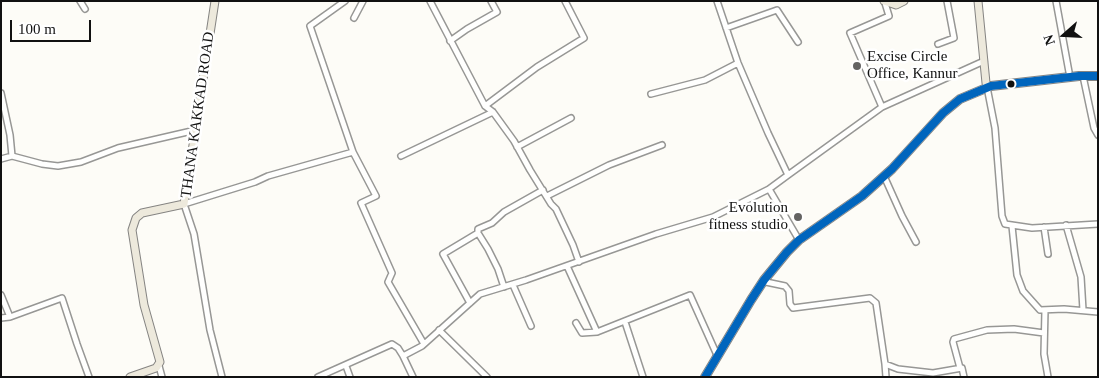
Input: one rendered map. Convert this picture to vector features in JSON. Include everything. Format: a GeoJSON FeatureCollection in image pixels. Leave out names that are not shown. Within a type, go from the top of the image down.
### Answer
{"type":"FeatureCollection","features":[{"type":"Feature","properties":{"kind":"highway"},"geometry":{"type":"LineString","coordinates":[[705,377],[764,280],[799,240],[862,196],[884,176],[888,168],[947,102],[970,88],[1069,72],[1098,70]]}},
{"type":"Feature","properties":{"kind":"highway"},"geometry":{"type":"LineString","coordinates":[[987,85],[1098,76]]}},
{"type":"Feature","properties":{"kind":"main road","name":"THANA KAKKAD ROAD"},"geometry":{"type":"LineString","coordinates":[[159,366],[160,362],[144,305],[132,230],[136,218],[142,213],[184,204],[215,1]]}},
{"type":"Feature","properties":{"kind":"main road"},"geometry":{"type":"LineString","coordinates":[[885,2],[896,4],[904,1]]}},
{"type":"Feature","properties":{"kind":"main road"},"geometry":{"type":"LineString","coordinates":[[978,1],[987,85]]}},
{"type":"Feature","properties":{"kind":"main road"},"geometry":{"type":"LineString","coordinates":[[130,377],[159,366]]}},
{"type":"Feature","properties":{"kind":"street"},"geometry":{"type":"LineString","coordinates":[[80,1],[85,9]]}},
{"type":"Feature","properties":{"kind":"street"},"geometry":{"type":"LineString","coordinates":[[345,1],[310,26],[353,152],[376,196],[361,203],[392,273],[388,282],[424,344]]}},
{"type":"Feature","properties":{"kind":"street"},"geometry":{"type":"LineString","coordinates":[[354,18],[363,1]]}},
{"type":"Feature","properties":{"kind":"street"},"geometry":{"type":"LineString","coordinates":[[450,41],[466,29],[497,12],[491,1]]}},
{"type":"Feature","properties":{"kind":"street"},"geometry":{"type":"LineString","coordinates":[[485,106],[537,67],[584,38],[565,1]]}},
{"type":"Feature","properties":{"kind":"street"},"geometry":{"type":"LineString","coordinates":[[717,1],[738,63],[788,174]]}},
{"type":"Feature","properties":{"kind":"street"},"geometry":{"type":"LineString","coordinates":[[938,44],[954,38],[947,1]]}},
{"type":"Feature","properties":{"kind":"street"},"geometry":{"type":"LineString","coordinates":[[1056,1],[1069,72]]}},
{"type":"Feature","properties":{"kind":"street"},"geometry":{"type":"LineString","coordinates":[[432,2],[450,41],[485,106],[493,112],[517,146],[530,170],[556,209],[579,262]]}},
{"type":"Feature","properties":{"kind":"street"},"geometry":{"type":"LineString","coordinates":[[882,107],[850,32],[889,16],[885,2]]}},
{"type":"Feature","properties":{"kind":"street"},"geometry":{"type":"LineString","coordinates":[[726,28],[777,10],[798,42]]}},
{"type":"Feature","properties":{"kind":"street"},"geometry":{"type":"LineString","coordinates":[[403,356],[424,344],[480,294],[513,285],[656,234],[713,217],[769,189],[882,107],[984,62]]}},
{"type":"Feature","properties":{"kind":"street"},"geometry":{"type":"LineString","coordinates":[[651,94],[705,80],[738,63]]}},
{"type":"Feature","properties":{"kind":"street"},"geometry":{"type":"LineString","coordinates":[[1083,76],[1094,128],[1098,135]]}},
{"type":"Feature","properties":{"kind":"street"},"geometry":{"type":"LineString","coordinates":[[987,85],[996,138],[1002,216],[1005,224],[1044,227],[1098,224]]}},
{"type":"Feature","properties":{"kind":"street"},"geometry":{"type":"LineString","coordinates":[[1,93],[10,135],[12,156]]}},
{"type":"Feature","properties":{"kind":"street"},"geometry":{"type":"LineString","coordinates":[[400,156],[493,112]]}},
{"type":"Feature","properties":{"kind":"street"},"geometry":{"type":"LineString","coordinates":[[517,146],[571,118]]}},
{"type":"Feature","properties":{"kind":"street"},"geometry":{"type":"LineString","coordinates":[[1,159],[12,156],[58,166],[81,162],[118,148],[196,130]]}},
{"type":"Feature","properties":{"kind":"street"},"geometry":{"type":"LineString","coordinates":[[547,196],[609,165],[662,145]]}},
{"type":"Feature","properties":{"kind":"street"},"geometry":{"type":"LineString","coordinates":[[222,377],[210,330],[194,234],[184,204],[255,182],[268,176],[353,152]]}},
{"type":"Feature","properties":{"kind":"street"},"geometry":{"type":"LineString","coordinates":[[884,176],[916,242]]}},
{"type":"Feature","properties":{"kind":"street"},"geometry":{"type":"LineString","coordinates":[[769,189],[799,240]]}},
{"type":"Feature","properties":{"kind":"street"},"geometry":{"type":"LineString","coordinates":[[504,287],[498,269],[478,234],[478,229],[492,223],[504,212],[543,190]]}},
{"type":"Feature","properties":{"kind":"street"},"geometry":{"type":"LineString","coordinates":[[1066,225],[1081,277],[1083,310]]}},
{"type":"Feature","properties":{"kind":"street"},"geometry":{"type":"LineString","coordinates":[[1012,226],[1017,276],[1023,291],[1040,310],[1098,312]]}},
{"type":"Feature","properties":{"kind":"street"},"geometry":{"type":"LineString","coordinates":[[1044,227],[1048,254]]}},
{"type":"Feature","properties":{"kind":"street"},"geometry":{"type":"LineString","coordinates":[[470,303],[442,254],[478,234]]}},
{"type":"Feature","properties":{"kind":"street"},"geometry":{"type":"LineString","coordinates":[[567,266],[597,332]]}},
{"type":"Feature","properties":{"kind":"street"},"geometry":{"type":"LineString","coordinates":[[764,280],[785,286],[789,290],[790,304],[793,308],[870,298],[876,303],[886,377]]}},
{"type":"Feature","properties":{"kind":"street"},"geometry":{"type":"LineString","coordinates":[[513,285],[531,326]]}},
{"type":"Feature","properties":{"kind":"street"},"geometry":{"type":"LineString","coordinates":[[1,295],[10,317]]}},
{"type":"Feature","properties":{"kind":"street"},"geometry":{"type":"LineString","coordinates":[[576,323],[582,333],[597,332],[690,295],[717,355]]}},
{"type":"Feature","properties":{"kind":"street"},"geometry":{"type":"LineString","coordinates":[[1,318],[10,317],[62,298],[90,377]]}},
{"type":"Feature","properties":{"kind":"street"},"geometry":{"type":"LineString","coordinates":[[1045,310],[1044,354],[1048,377]]}},
{"type":"Feature","properties":{"kind":"street"},"geometry":{"type":"LineString","coordinates":[[624,322],[643,377]]}},
{"type":"Feature","properties":{"kind":"street"},"geometry":{"type":"LineString","coordinates":[[964,377],[953,342],[954,339],[986,330],[1014,329],[1044,333]]}},
{"type":"Feature","properties":{"kind":"street"},"geometry":{"type":"LineString","coordinates":[[439,330],[487,377]]}},
{"type":"Feature","properties":{"kind":"street"},"geometry":{"type":"LineString","coordinates":[[318,377],[392,344],[398,348],[413,377]]}},
{"type":"Feature","properties":{"kind":"street"},"geometry":{"type":"LineString","coordinates":[[885,364],[898,369],[933,372],[960,368]]}},
{"type":"Feature","properties":{"kind":"street"},"geometry":{"type":"LineString","coordinates":[[159,366],[162,377]]}},
{"type":"Feature","properties":{"kind":"street"},"geometry":{"type":"LineString","coordinates":[[346,366],[350,377]]}},
{"type":"Feature","properties":{"kind":"transit line"},"geometry":{"type":"LineString","coordinates":[[705,377],[764,280],[787,252],[799,240],[862,196],[892,169],[943,113],[960,99],[991,86],[1079,76],[1098,76]]}},
{"type":"Feature","properties":{"kind":"place","name":"Excise Circle Office, Kannur"},"geometry":{"type":"Point","coordinates":[857,66]}},
{"type":"Feature","properties":{"kind":"place","name":"Evolution fitness studio"},"geometry":{"type":"Point","coordinates":[798,217]}}]}
